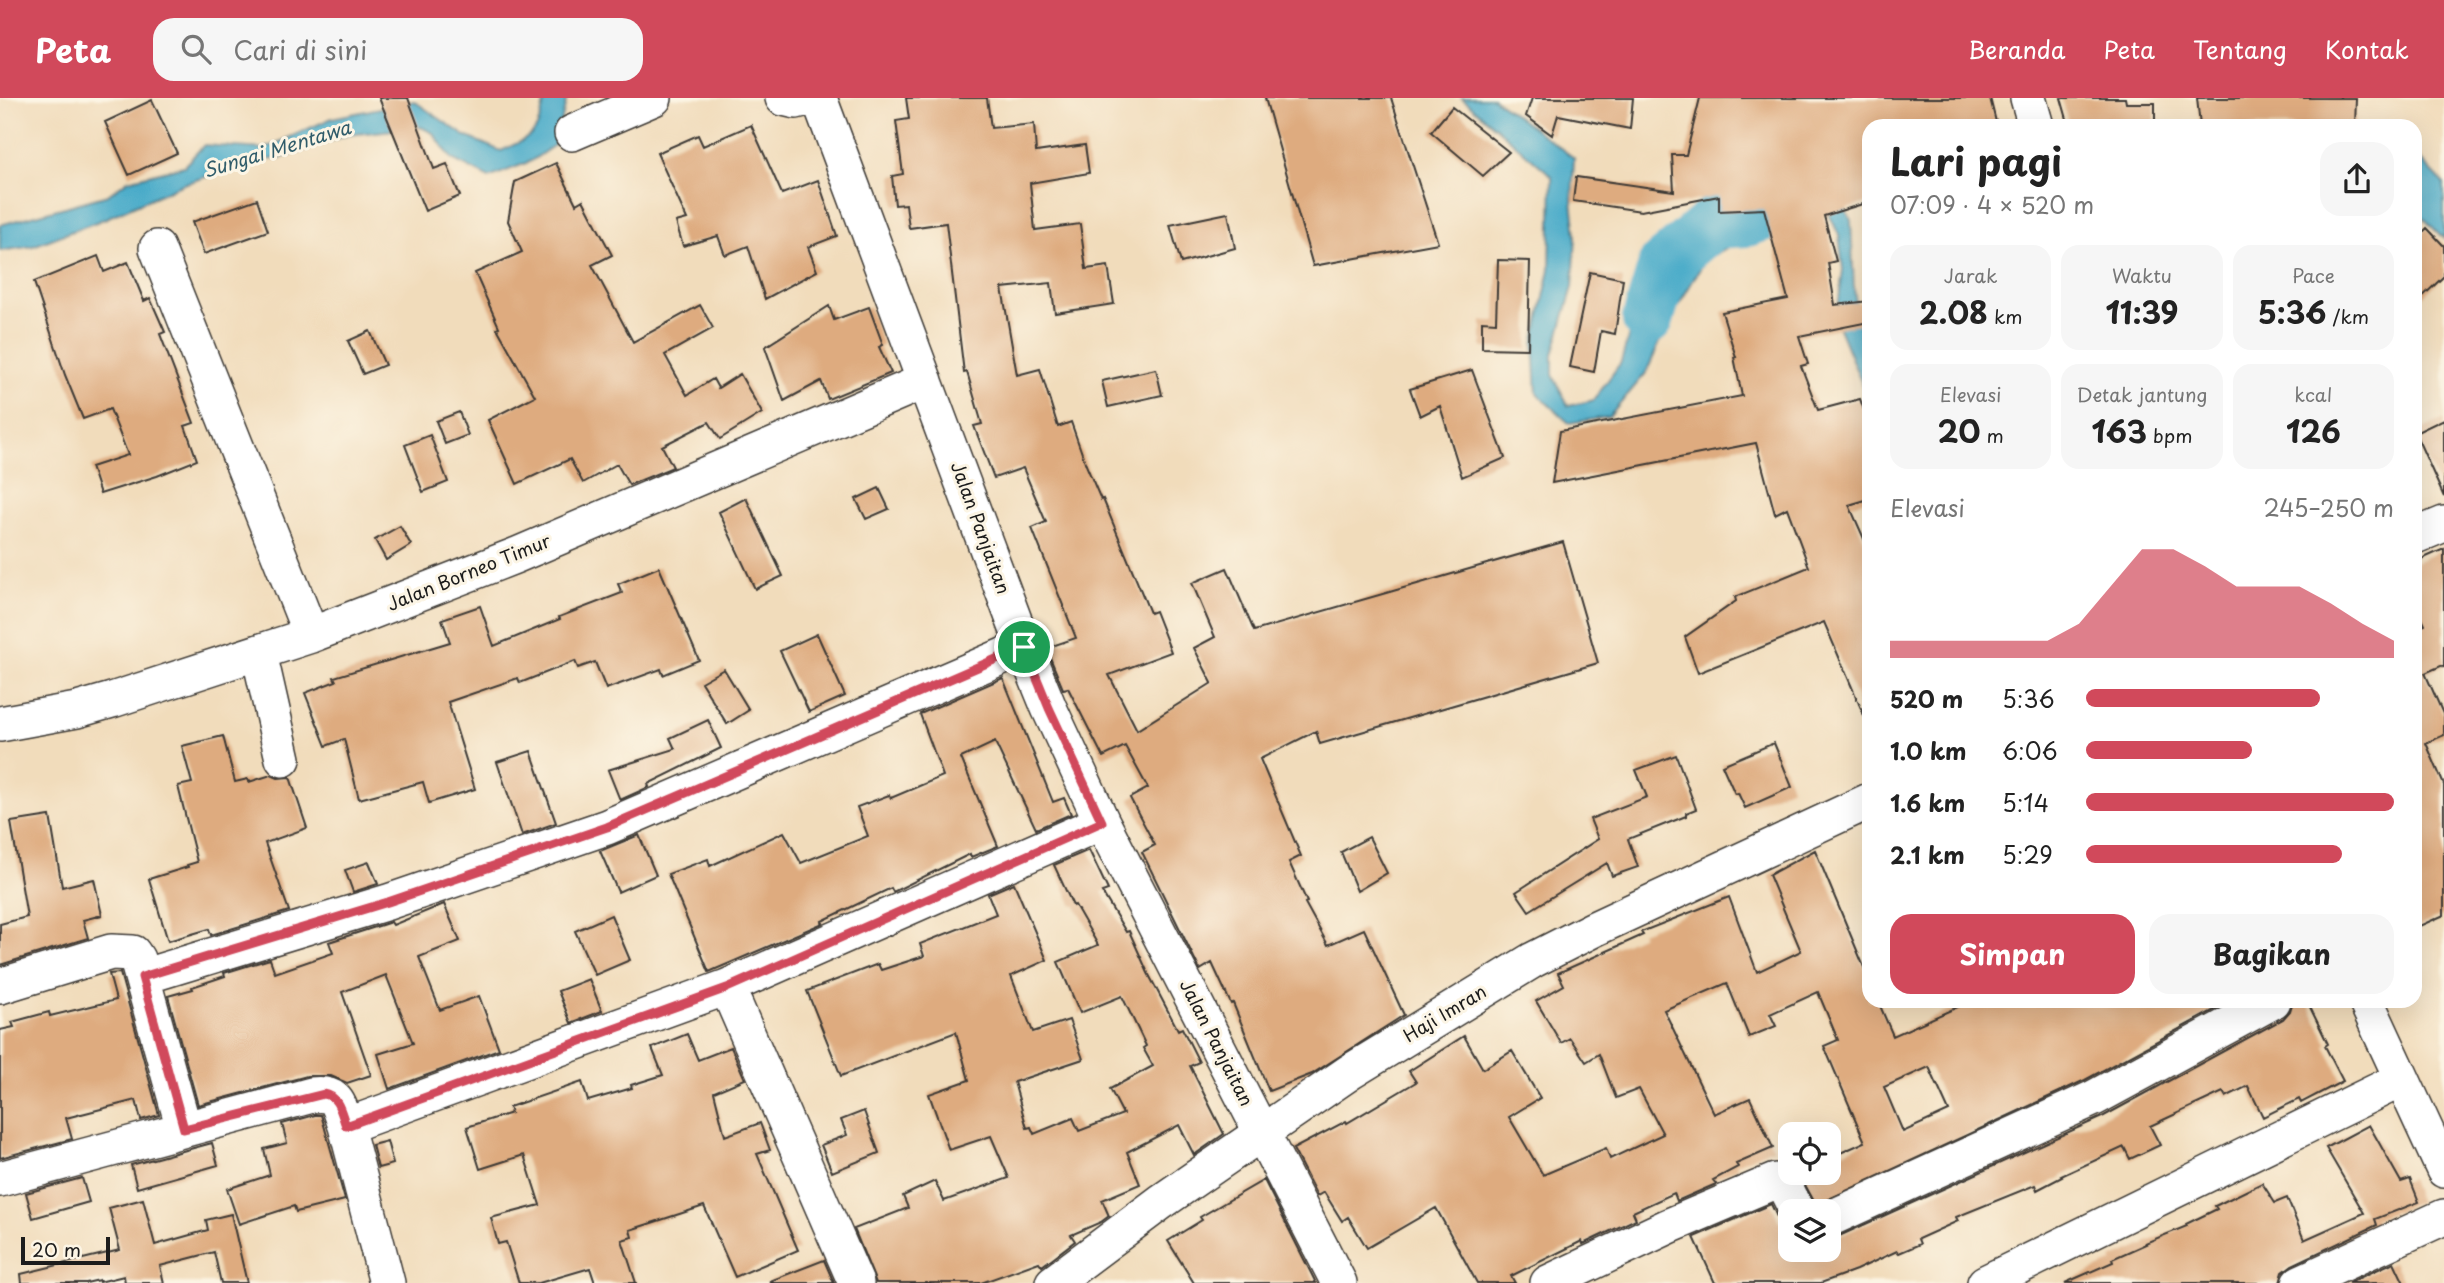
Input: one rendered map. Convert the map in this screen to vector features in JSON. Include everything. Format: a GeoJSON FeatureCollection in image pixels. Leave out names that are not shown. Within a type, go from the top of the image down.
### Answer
{"type":"FeatureCollection","features":[{"type":"Feature","properties":{"kind":"street"},"geometry":{"type":"LineString","coordinates":[[572,133],[654,98]]}},
{"type":"Feature","properties":{"kind":"street"},"geometry":{"type":"LineString","coordinates":[[783,98],[796,101],[807,98]]}},
{"type":"Feature","properties":{"kind":"street","name":"Jalan Panjaitan"},"geometry":{"type":"LineString","coordinates":[[818,98],[1049,708],[1102,822],[1339,1283]]}},
{"type":"Feature","properties":{"kind":"street"},"geometry":{"type":"LineString","coordinates":[[2028,98],[2034,119]]}},
{"type":"Feature","properties":{"kind":"street"},"geometry":{"type":"LineString","coordinates":[[157,248],[311,635]]}},
{"type":"Feature","properties":{"kind":"street","name":"Jalan Borneo Timur"},"geometry":{"type":"LineString","coordinates":[[0,724],[77,710],[112,700],[311,635],[517,555],[925,381]]}},
{"type":"Feature","properties":{"kind":"street"},"geometry":{"type":"LineString","coordinates":[[2422,533],[2444,524]]}},
{"type":"Feature","properties":{"kind":"street"},"geometry":{"type":"LineString","coordinates":[[142,977],[388,902],[607,827],[1024,647]]}},
{"type":"Feature","properties":{"kind":"street"},"geometry":{"type":"LineString","coordinates":[[258,653],[283,759]]}},
{"type":"Feature","properties":{"kind":"street","name":"Haji Imran"},"geometry":{"type":"LineString","coordinates":[[1053,1283],[1161,1202],[1350,1072],[1533,960],[1862,804]]}},
{"type":"Feature","properties":{"kind":"street"},"geometry":{"type":"LineString","coordinates":[[346,1126],[727,988],[1102,822]]}},
{"type":"Feature","properties":{"kind":"street"},"geometry":{"type":"LineString","coordinates":[[0,986],[111,952],[132,953],[137,959],[184,1129]]}},
{"type":"Feature","properties":{"kind":"street"},"geometry":{"type":"LineString","coordinates":[[727,988],[856,1283]]}},
{"type":"Feature","properties":{"kind":"street"},"geometry":{"type":"LineString","coordinates":[[1841,1214],[2094,1098],[2260,1008]]}},
{"type":"Feature","properties":{"kind":"street"},"geometry":{"type":"LineString","coordinates":[[2369,1008],[2444,1170]]}},
{"type":"Feature","properties":{"kind":"street"},"geometry":{"type":"LineString","coordinates":[[1985,1283],[2402,1079]]}},
{"type":"Feature","properties":{"kind":"street"},"geometry":{"type":"LineString","coordinates":[[0,1180],[184,1129],[324,1094],[330,1095],[336,1100],[346,1126],[387,1283]]}},
{"type":"Feature","properties":{"kind":"street"},"geometry":{"type":"LineString","coordinates":[[1548,1283],[1669,1226],[1775,1181],[1785,1187],[1791,1199]]}},
{"type":"Feature","properties":{"kind":"street"},"geometry":{"type":"LineString","coordinates":[[2300,1283],[2444,1217]]}},
{"type":"Feature","properties":{"kind":"water","name":"Sungai Mentawa"},"geometry":{"type":"Polygon","coordinates":[[[545,98],[567,98],[556,144],[531,161],[489,178],[452,159],[433,133],[421,127],[347,135],[288,156],[247,164],[183,184],[104,219],[33,246],[0,251],[0,225],[108,195],[128,180],[184,166],[204,145],[264,149],[332,118],[414,101],[465,136],[501,151],[533,133],[540,120],[545,98]]]}},
{"type":"Feature","properties":{"kind":"water"},"geometry":{"type":"Polygon","coordinates":[[[1462,98],[1493,98],[1574,158],[1572,201],[1576,235],[1573,287],[1553,354],[1553,375],[1568,406],[1594,400],[1621,362],[1629,334],[1663,266],[1713,223],[1785,195],[1838,197],[1851,220],[1854,289],[1862,343],[1862,384],[1836,321],[1843,270],[1839,235],[1830,216],[1821,211],[1770,224],[1705,260],[1671,318],[1646,373],[1609,417],[1569,423],[1537,394],[1534,344],[1550,269],[1552,176],[1462,98]]]}},
{"type":"Feature","properties":{"kind":"water"},"geometry":{"type":"Polygon","coordinates":[[[2422,161],[2444,184],[2444,239],[2422,216],[2422,161]]]}},
{"type":"Feature","properties":{"kind":"building"},"geometry":{"type":"Polygon","coordinates":[[[379,98],[408,98],[434,169],[447,164],[460,196],[425,211],[379,98]]]}},
{"type":"Feature","properties":{"kind":"building"},"geometry":{"type":"Polygon","coordinates":[[[906,98],[987,98],[991,128],[1034,124],[1036,152],[1085,145],[1089,173],[1030,183],[1035,230],[1080,224],[1086,269],[1108,266],[1114,304],[1055,313],[1051,283],[1002,288],[1017,375],[1040,369],[1058,427],[1071,422],[1086,465],[1101,500],[1103,499],[1150,613],[1155,611],[1171,652],[1109,675],[1137,730],[1212,683],[1194,648],[1215,637],[1192,583],[1227,568],[1254,631],[1563,542],[1598,663],[1320,744],[1316,731],[1260,759],[1301,856],[1289,862],[1307,902],[1305,903],[1328,945],[1364,929],[1404,1015],[1312,1074],[1269,1091],[1233,1003],[1231,1004],[1212,963],[1200,970],[1142,852],[1155,845],[1130,798],[1148,788],[1125,746],[1103,757],[1068,688],[1063,689],[1046,648],[1076,638],[1032,528],[1046,522],[1023,468],[994,478],[974,426],[982,424],[967,372],[964,373],[946,223],[909,228],[906,204],[895,205],[892,176],[903,174],[896,121],[909,119],[906,98]]]}},
{"type":"Feature","properties":{"kind":"building"},"geometry":{"type":"Polygon","coordinates":[[[1265,98],[1391,98],[1438,243],[1313,266],[1265,98]]]}},
{"type":"Feature","properties":{"kind":"building"},"geometry":{"type":"Polygon","coordinates":[[[1532,98],[1633,98],[1630,129],[1558,115],[1552,135],[1526,116],[1532,98]]]}},
{"type":"Feature","properties":{"kind":"building"},"geometry":{"type":"Polygon","coordinates":[[[1700,98],[1990,98],[1995,119],[1862,119],[1862,204],[1824,216],[1836,261],[1828,263],[1835,305],[1862,302],[1862,323],[1799,336],[1808,364],[1801,366],[1818,410],[1860,399],[1862,405],[1862,501],[1849,505],[1862,534],[1862,711],[1824,622],[1698,673],[1685,637],[1736,601],[1735,597],[1809,567],[1787,508],[1775,514],[1756,443],[1552,483],[1560,431],[1742,396],[1736,357],[1722,312],[1788,299],[1764,209],[1719,211],[1719,196],[1641,211],[1573,201],[1576,177],[1674,191],[1672,155],[1686,155],[1700,98]]]}},
{"type":"Feature","properties":{"kind":"building"},"geometry":{"type":"Polygon","coordinates":[[[2061,98],[2125,98],[2126,103],[2155,103],[2155,119],[2067,119],[2061,98]]]}},
{"type":"Feature","properties":{"kind":"building"},"geometry":{"type":"Polygon","coordinates":[[[2197,98],[2356,98],[2355,119],[2199,119],[2197,98]]]}},
{"type":"Feature","properties":{"kind":"building"},"geometry":{"type":"Polygon","coordinates":[[[152,100],[177,153],[129,175],[105,122],[152,100]]]}},
{"type":"Feature","properties":{"kind":"building"},"geometry":{"type":"Polygon","coordinates":[[[1452,107],[1509,152],[1483,176],[1431,132],[1452,107]]]}},
{"type":"Feature","properties":{"kind":"building"},"geometry":{"type":"Polygon","coordinates":[[[751,125],[782,194],[818,180],[837,236],[808,247],[817,271],[765,299],[748,246],[725,255],[718,236],[683,246],[676,222],[687,219],[657,153],[698,135],[703,146],[751,125]]]}},
{"type":"Feature","properties":{"kind":"building"},"geometry":{"type":"Polygon","coordinates":[[[556,163],[576,204],[583,200],[612,255],[592,265],[633,342],[700,305],[713,328],[665,355],[687,395],[713,379],[718,388],[740,374],[762,413],[720,439],[709,422],[662,446],[673,467],[629,485],[617,464],[583,483],[570,459],[517,484],[488,420],[535,396],[497,328],[499,327],[475,273],[522,252],[508,221],[515,182],[556,163]]]}},
{"type":"Feature","properties":{"kind":"building"},"geometry":{"type":"Polygon","coordinates":[[[257,199],[268,231],[204,254],[192,222],[257,199]]]}},
{"type":"Feature","properties":{"kind":"building"},"geometry":{"type":"Polygon","coordinates":[[[1228,213],[1235,248],[1181,263],[1170,225],[1228,213]]]}},
{"type":"Feature","properties":{"kind":"building"},"geometry":{"type":"Polygon","coordinates":[[[2427,228],[2444,246],[2444,276],[2422,297],[2422,233],[2427,228]]]}},
{"type":"Feature","properties":{"kind":"building"},"geometry":{"type":"Polygon","coordinates":[[[98,256],[104,272],[128,262],[144,301],[150,298],[165,332],[160,334],[194,423],[185,426],[197,460],[100,494],[91,467],[128,455],[110,409],[83,419],[65,375],[34,282],[98,256]]]}},
{"type":"Feature","properties":{"kind":"building"},"geometry":{"type":"Polygon","coordinates":[[[1498,260],[1530,261],[1528,349],[1482,348],[1482,321],[1496,322],[1498,260]]]}},
{"type":"Feature","properties":{"kind":"building"},"geometry":{"type":"Polygon","coordinates":[[[1590,272],[1623,279],[1615,334],[1601,331],[1594,372],[1570,367],[1590,272]]]}},
{"type":"Feature","properties":{"kind":"building"},"geometry":{"type":"Polygon","coordinates":[[[829,306],[834,320],[869,307],[883,345],[879,347],[891,373],[828,399],[821,381],[784,401],[765,347],[829,306]]]}},
{"type":"Feature","properties":{"kind":"building"},"geometry":{"type":"Polygon","coordinates":[[[370,331],[385,365],[363,374],[348,341],[370,331]]]}},
{"type":"Feature","properties":{"kind":"building"},"geometry":{"type":"Polygon","coordinates":[[[1156,369],[1162,395],[1108,407],[1102,381],[1156,369]]]}},
{"type":"Feature","properties":{"kind":"building"},"geometry":{"type":"Polygon","coordinates":[[[1472,370],[1505,458],[1462,477],[1440,406],[1420,416],[1410,389],[1472,370]]]}},
{"type":"Feature","properties":{"kind":"building"},"geometry":{"type":"Polygon","coordinates":[[[459,412],[468,435],[445,444],[436,421],[459,412]]]}},
{"type":"Feature","properties":{"kind":"building"},"geometry":{"type":"Polygon","coordinates":[[[2444,419],[2444,497],[2422,448],[2422,430],[2444,419]]]}},
{"type":"Feature","properties":{"kind":"building"},"geometry":{"type":"Polygon","coordinates":[[[430,435],[448,482],[423,492],[405,445],[430,435]]]}},
{"type":"Feature","properties":{"kind":"building"},"geometry":{"type":"Polygon","coordinates":[[[879,488],[889,509],[866,519],[856,499],[879,488]]]}},
{"type":"Feature","properties":{"kind":"building"},"geometry":{"type":"Polygon","coordinates":[[[746,498],[783,576],[755,589],[719,512],[746,498]]]}},
{"type":"Feature","properties":{"kind":"building"},"geometry":{"type":"Polygon","coordinates":[[[400,526],[411,545],[386,560],[375,540],[400,526]]]}},
{"type":"Feature","properties":{"kind":"building"},"geometry":{"type":"Polygon","coordinates":[[[2444,549],[2444,668],[2443,665],[2425,673],[2444,716],[2444,735],[2426,743],[2444,785],[2444,915],[2422,925],[2422,626],[2425,625],[2422,618],[2422,559],[2444,549]]]}},
{"type":"Feature","properties":{"kind":"building"},"geometry":{"type":"Polygon","coordinates":[[[659,567],[699,660],[663,675],[661,669],[606,689],[595,662],[578,668],[575,661],[520,683],[518,678],[448,702],[475,789],[429,803],[423,782],[359,799],[344,739],[326,746],[305,693],[336,681],[334,677],[450,642],[442,619],[480,606],[494,646],[622,593],[618,584],[659,567]]]}},
{"type":"Feature","properties":{"kind":"building"},"geometry":{"type":"Polygon","coordinates":[[[817,634],[845,696],[809,712],[780,651],[817,634]]]}},
{"type":"Feature","properties":{"kind":"building"},"geometry":{"type":"Polygon","coordinates":[[[724,669],[749,710],[727,724],[701,682],[724,669]]]}},
{"type":"Feature","properties":{"kind":"building"},"geometry":{"type":"Polygon","coordinates":[[[1003,678],[1053,802],[1064,798],[1071,814],[1036,829],[995,742],[961,758],[998,846],[971,857],[970,854],[893,892],[891,888],[822,921],[823,923],[709,972],[668,874],[708,859],[710,866],[784,832],[801,863],[868,836],[857,807],[889,795],[891,798],[943,776],[920,714],[1003,678]]]}},
{"type":"Feature","properties":{"kind":"building"},"geometry":{"type":"Polygon","coordinates":[[[708,720],[721,748],[620,800],[608,770],[675,749],[670,738],[708,720]]]}},
{"type":"Feature","properties":{"kind":"building"},"geometry":{"type":"Polygon","coordinates":[[[223,736],[235,782],[248,779],[249,782],[271,775],[278,778],[290,777],[307,828],[265,843],[289,911],[211,935],[209,929],[168,941],[149,879],[197,862],[178,786],[192,783],[182,746],[223,736]]]}},
{"type":"Feature","properties":{"kind":"building"},"geometry":{"type":"Polygon","coordinates":[[[1774,743],[1792,787],[1745,808],[1738,793],[1735,794],[1722,765],[1774,743]]]}},
{"type":"Feature","properties":{"kind":"building"},"geometry":{"type":"Polygon","coordinates":[[[531,751],[556,823],[522,835],[497,762],[531,751]]]}},
{"type":"Feature","properties":{"kind":"building"},"geometry":{"type":"Polygon","coordinates":[[[1676,755],[1696,809],[1686,813],[1686,816],[1628,839],[1638,867],[1612,876],[1607,863],[1529,911],[1516,892],[1598,839],[1590,819],[1647,797],[1636,770],[1676,755]]]}},
{"type":"Feature","properties":{"kind":"building"},"geometry":{"type":"Polygon","coordinates":[[[50,816],[62,887],[94,879],[102,915],[83,920],[88,938],[0,965],[0,924],[27,917],[11,822],[50,816]]]}},
{"type":"Feature","properties":{"kind":"building"},"geometry":{"type":"Polygon","coordinates":[[[639,835],[656,875],[618,892],[600,851],[639,835]]]}},
{"type":"Feature","properties":{"kind":"building"},"geometry":{"type":"Polygon","coordinates":[[[1369,837],[1387,873],[1357,891],[1341,852],[1369,837]]]}},
{"type":"Feature","properties":{"kind":"building"},"geometry":{"type":"Polygon","coordinates":[[[1089,850],[1108,890],[1102,892],[1126,932],[1129,931],[1178,1030],[1182,1028],[1199,1062],[1190,1066],[1224,1134],[1194,1155],[1179,1125],[1127,1152],[1140,1184],[1102,1200],[1109,1216],[1071,1235],[1075,1241],[1042,1266],[1039,1262],[981,1283],[876,1283],[854,1229],[908,1208],[903,1196],[935,1181],[944,1201],[1009,1178],[991,1136],[949,1150],[929,1094],[969,1080],[956,1032],[841,1076],[807,991],[878,964],[881,970],[924,956],[920,944],[996,914],[988,894],[1014,883],[1047,960],[1011,976],[1033,1032],[1069,1020],[1083,1059],[1014,1082],[1027,1128],[1031,1127],[1034,1134],[1073,1118],[1079,1131],[1123,1114],[1110,1089],[1153,1066],[1143,1048],[1146,1046],[1122,996],[1080,1013],[1058,962],[1098,945],[1075,905],[1073,906],[1054,865],[1089,850]]]}},
{"type":"Feature","properties":{"kind":"building"},"geometry":{"type":"Polygon","coordinates":[[[1815,850],[1862,962],[1862,1008],[1881,1008],[1893,1036],[1955,1008],[2218,1008],[2085,1080],[1829,1199],[1813,1199],[1805,1185],[1841,1185],[1841,1153],[1865,1142],[1824,1046],[1838,1040],[1818,992],[1770,1014],[1776,1026],[1749,1037],[1727,983],[1664,1010],[1714,1114],[1750,1098],[1773,1148],[1736,1164],[1738,1167],[1713,1180],[1716,1184],[1677,1201],[1674,1193],[1633,1212],[1636,1219],[1583,1244],[1582,1241],[1511,1276],[1515,1283],[1477,1283],[1436,1208],[1367,1248],[1348,1217],[1342,1221],[1324,1192],[1317,1196],[1293,1149],[1346,1121],[1347,1123],[1416,1082],[1409,1071],[1464,1036],[1483,1069],[1512,1051],[1540,1098],[1509,1117],[1543,1175],[1606,1148],[1610,1159],[1663,1134],[1639,1089],[1616,1098],[1599,1054],[1586,1062],[1570,1038],[1561,1043],[1536,1001],[1564,985],[1558,973],[1643,935],[1641,932],[1729,897],[1757,972],[1801,951],[1769,875],[1815,850]],[[1929,1067],[1884,1087],[1903,1132],[1949,1111],[1929,1067]]]}},
{"type":"Feature","properties":{"kind":"building"},"geometry":{"type":"Polygon","coordinates":[[[369,862],[378,884],[353,892],[345,870],[369,862]]]}},
{"type":"Feature","properties":{"kind":"building"},"geometry":{"type":"Polygon","coordinates":[[[444,904],[460,941],[419,957],[440,1010],[479,996],[499,1049],[389,1089],[378,1054],[413,1043],[386,975],[342,992],[371,1075],[347,1083],[331,1076],[307,1076],[198,1105],[168,996],[225,976],[224,973],[270,959],[275,973],[333,953],[329,942],[391,922],[393,925],[444,904]]]}},
{"type":"Feature","properties":{"kind":"building"},"geometry":{"type":"Polygon","coordinates":[[[611,915],[630,960],[595,975],[575,931],[611,915]]]}},
{"type":"Feature","properties":{"kind":"building"},"geometry":{"type":"Polygon","coordinates":[[[120,973],[159,1115],[141,1120],[136,1100],[66,1118],[72,1139],[0,1158],[0,1030],[14,1027],[12,1022],[49,1012],[50,1016],[116,1000],[109,974],[120,973]]]}},
{"type":"Feature","properties":{"kind":"building"},"geometry":{"type":"Polygon","coordinates":[[[589,979],[602,1011],[571,1023],[558,991],[589,979]]]}},
{"type":"Feature","properties":{"kind":"building"},"geometry":{"type":"Polygon","coordinates":[[[2291,1008],[2310,1008],[2328,1044],[2325,1046],[2343,1081],[2301,1103],[2299,1099],[2263,1117],[2248,1086],[2226,1097],[2223,1092],[2150,1126],[2160,1145],[2130,1159],[2124,1147],[2037,1190],[2035,1185],[1956,1217],[1958,1221],[1918,1239],[1920,1244],[1821,1283],[1715,1283],[1694,1237],[1771,1204],[1778,1219],[1778,1262],[1841,1262],[1841,1235],[2104,1116],[2283,1019],[2291,1008]]]}},
{"type":"Feature","properties":{"kind":"building"},"geometry":{"type":"Polygon","coordinates":[[[687,1034],[698,1060],[731,1047],[745,1079],[714,1092],[725,1136],[760,1123],[770,1150],[757,1154],[798,1250],[735,1277],[704,1206],[630,1230],[632,1237],[622,1240],[636,1283],[595,1283],[590,1268],[539,1283],[519,1283],[506,1242],[498,1244],[491,1218],[540,1205],[524,1155],[480,1169],[467,1127],[511,1113],[509,1107],[582,1082],[588,1101],[632,1088],[631,1085],[663,1075],[652,1048],[687,1034]]]}},
{"type":"Feature","properties":{"kind":"building"},"geometry":{"type":"Polygon","coordinates":[[[864,1111],[879,1153],[832,1172],[821,1145],[847,1135],[841,1120],[864,1111]]]}},
{"type":"Feature","properties":{"kind":"building"},"geometry":{"type":"Polygon","coordinates":[[[321,1115],[345,1200],[296,1212],[294,1206],[239,1224],[227,1189],[270,1175],[264,1149],[287,1143],[282,1124],[321,1115]]]}},
{"type":"Feature","properties":{"kind":"building"},"geometry":{"type":"Polygon","coordinates":[[[2369,1125],[2401,1182],[2410,1179],[2419,1202],[2375,1219],[2377,1225],[2292,1265],[2283,1272],[2280,1283],[2065,1283],[2113,1262],[2112,1259],[2145,1243],[2187,1226],[2186,1224],[2217,1209],[2215,1206],[2262,1183],[2275,1203],[2287,1198],[2304,1240],[2364,1213],[2326,1148],[2369,1125]]]}},
{"type":"Feature","properties":{"kind":"building"},"geometry":{"type":"Polygon","coordinates":[[[387,1141],[393,1164],[378,1168],[372,1145],[387,1141]]]}},
{"type":"Feature","properties":{"kind":"building"},"geometry":{"type":"Polygon","coordinates":[[[212,1143],[218,1165],[137,1188],[131,1165],[212,1143]]]}},
{"type":"Feature","properties":{"kind":"building"},"geometry":{"type":"Polygon","coordinates":[[[82,1178],[89,1202],[33,1218],[26,1193],[82,1178]]]}},
{"type":"Feature","properties":{"kind":"building"},"geometry":{"type":"Polygon","coordinates":[[[1264,1180],[1316,1283],[1194,1283],[1168,1241],[1202,1220],[1200,1217],[1264,1180]]]}},
{"type":"Feature","properties":{"kind":"building"},"geometry":{"type":"Polygon","coordinates":[[[143,1199],[155,1245],[208,1230],[206,1220],[231,1214],[247,1283],[221,1283],[214,1252],[160,1266],[164,1283],[125,1283],[124,1276],[86,1283],[22,1283],[21,1274],[120,1250],[109,1208],[143,1199]]]}},
{"type":"Feature","properties":{"kind":"building"},"geometry":{"type":"Polygon","coordinates":[[[824,1260],[834,1283],[770,1281],[824,1260]]]}},
{"type":"Feature","properties":{"kind":"building"},"geometry":{"type":"Polygon","coordinates":[[[2394,1262],[2404,1283],[2348,1283],[2394,1262]]]}},
{"type":"Feature","properties":{"kind":"waterway","name":"Sungai Mentawa"},"geometry":{"type":"LineString","coordinates":[[1648,319],[1664,265],[1713,223],[1746,221],[1782,209]]}},
{"type":"Feature","properties":{"kind":"route"},"geometry":{"type":"LineString","coordinates":[[1024,647],[1102,822],[727,988],[346,1126],[336,1100],[324,1094],[184,1129],[142,977],[388,902],[607,827],[1024,647]]}}]}
